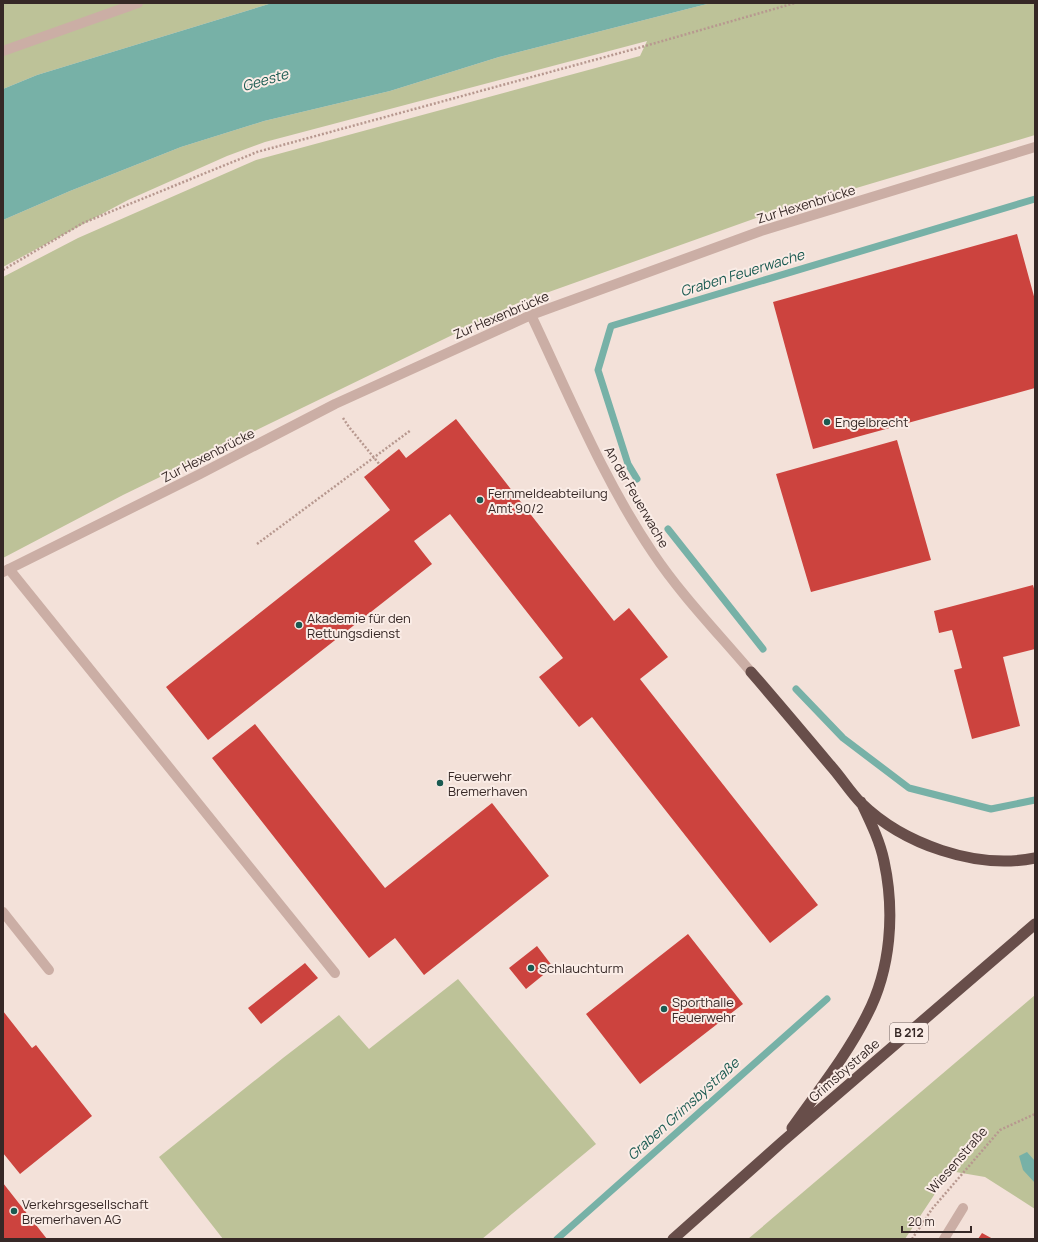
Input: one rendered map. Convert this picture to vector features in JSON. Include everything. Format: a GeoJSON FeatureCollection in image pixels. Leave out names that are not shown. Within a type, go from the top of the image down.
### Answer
{"type":"FeatureCollection","features":[{"type":"Feature","properties":{"kind":"highway"},"geometry":{"type":"LineString","coordinates":[[751,672],[861,802],[885,822],[911,838],[940,850],[970,858],[1000,861],[1035,858]]}},
{"type":"Feature","properties":{"kind":"highway"},"geometry":{"type":"LineString","coordinates":[[782,1142],[854,1039],[868,1014],[880,985],[887,954],[890,923],[889,892],[884,861],[874,831],[861,802]]}},
{"type":"Feature","properties":{"kind":"highway","name":"Grimsbystraße"},"geometry":{"type":"LineString","coordinates":[[673,1239],[782,1142],[1035,924]]}},
{"type":"Feature","properties":{"kind":"street"},"geometry":{"type":"LineString","coordinates":[[3,51],[138,3]]}},
{"type":"Feature","properties":{"kind":"street","name":"Zur Hexenbrücke"},"geometry":{"type":"LineString","coordinates":[[6,570],[200,474],[335,404],[531,315],[761,231],[1035,147]]}},
{"type":"Feature","properties":{"kind":"street","name":"An der Feuerwache"},"geometry":{"type":"LineString","coordinates":[[531,315],[599,460],[635,525],[678,587],[751,672]]}},
{"type":"Feature","properties":{"kind":"street"},"geometry":{"type":"LineString","coordinates":[[6,570],[335,973]]}},
{"type":"Feature","properties":{"kind":"street"},"geometry":{"type":"LineString","coordinates":[[3,912],[49,970]]}},
{"type":"Feature","properties":{"kind":"street"},"geometry":{"type":"LineString","coordinates":[[944,1239],[963,1208]]}},
{"type":"Feature","properties":{"kind":"path"},"geometry":{"type":"LineString","coordinates":[[3,270],[83,223],[257,152],[630,50],[795,3]]}},
{"type":"Feature","properties":{"kind":"path"},"geometry":{"type":"LineString","coordinates":[[335,404],[349,428],[380,465]]}},
{"type":"Feature","properties":{"kind":"path"},"geometry":{"type":"LineString","coordinates":[[257,544],[411,430]]}},
{"type":"Feature","properties":{"kind":"path","name":"Wiesenstraße"},"geometry":{"type":"LineString","coordinates":[[912,1239],[932,1209],[1000,1130],[1035,1114]]}},
{"type":"Feature","properties":{"kind":"green space"},"geometry":{"type":"Polygon","coordinates":[[[3,3],[272,3],[37,75],[3,89],[3,3]]]}},
{"type":"Feature","properties":{"kind":"green space"},"geometry":{"type":"Polygon","coordinates":[[[711,3],[1035,3],[1035,135],[759,217],[518,303],[123,495],[3,558],[3,277],[78,238],[256,160],[640,56],[647,41],[265,142],[227,156],[128,200],[3,267],[3,220],[70,191],[181,147],[264,121],[390,91],[499,57],[711,3]]]}},
{"type":"Feature","properties":{"kind":"green space"},"geometry":{"type":"Polygon","coordinates":[[[458,979],[596,1144],[482,1239],[223,1239],[159,1157],[339,1015],[369,1049],[458,979]]]}},
{"type":"Feature","properties":{"kind":"green space"},"geometry":{"type":"Polygon","coordinates":[[[1035,995],[1035,1209],[985,1177],[950,1171],[905,1239],[748,1239],[1035,995]]]}},
{"type":"Feature","properties":{"kind":"water","name":"Geeste"},"geometry":{"type":"Polygon","coordinates":[[[272,3],[711,3],[499,57],[390,91],[264,121],[181,147],[70,191],[3,220],[3,89],[37,75],[272,3]]]}},
{"type":"Feature","properties":{"kind":"water"},"geometry":{"type":"Polygon","coordinates":[[[1027,1152],[1035,1161],[1035,1183],[1023,1170],[1019,1156],[1027,1152]]]}},
{"type":"Feature","properties":{"kind":"building"},"geometry":{"type":"Polygon","coordinates":[[[1017,234],[1035,300],[1035,388],[813,449],[773,302],[1017,234]]]}},
{"type":"Feature","properties":{"kind":"building"},"geometry":{"type":"Polygon","coordinates":[[[456,419],[614,621],[629,608],[668,657],[640,679],[818,905],[770,943],[592,717],[579,727],[539,677],[563,658],[450,514],[414,541],[432,564],[208,740],[166,687],[390,510],[364,477],[399,449],[406,458],[456,419]]]}},
{"type":"Feature","properties":{"kind":"building"},"geometry":{"type":"Polygon","coordinates":[[[897,440],[931,560],[811,592],[776,474],[897,440]]]}},
{"type":"Feature","properties":{"kind":"building"},"geometry":{"type":"Polygon","coordinates":[[[1033,585],[1035,592],[1035,649],[1003,657],[1020,726],[972,739],[954,670],[962,668],[952,630],[939,633],[934,611],[1033,585]]]}},
{"type":"Feature","properties":{"kind":"building"},"geometry":{"type":"Polygon","coordinates":[[[255,724],[385,888],[492,803],[549,876],[424,975],[395,938],[369,958],[212,758],[255,724]]]}},
{"type":"Feature","properties":{"kind":"building","name":"Sporthalle Feuerwehr"},"geometry":{"type":"Polygon","coordinates":[[[688,934],[743,1004],[640,1084],[586,1014],[688,934]]]}},
{"type":"Feature","properties":{"kind":"building","name":"Schlauchturm"},"geometry":{"type":"Polygon","coordinates":[[[537,946],[553,967],[526,989],[509,968],[537,946]]]}},
{"type":"Feature","properties":{"kind":"building"},"geometry":{"type":"Polygon","coordinates":[[[305,963],[318,978],[261,1024],[248,1008],[305,963]]]}},
{"type":"Feature","properties":{"kind":"building"},"geometry":{"type":"Polygon","coordinates":[[[3,1011],[32,1048],[36,1045],[92,1116],[20,1174],[3,1153],[3,1011]]]}},
{"type":"Feature","properties":{"kind":"building","name":"Verkehrsgesellschaft Bremerhaven AG"},"geometry":{"type":"Polygon","coordinates":[[[3,1183],[47,1239],[3,1239],[3,1183]]]}},
{"type":"Feature","properties":{"kind":"building"},"geometry":{"type":"Polygon","coordinates":[[[982,1233],[993,1239],[978,1239],[982,1233]]]}},
{"type":"Feature","properties":{"kind":"waterway","name":"Graben Feuerwache"},"geometry":{"type":"LineString","coordinates":[[637,479],[628,464],[598,370],[611,326],[1035,199]]}},
{"type":"Feature","properties":{"kind":"waterway","name":"Graben Feuerwache"},"geometry":{"type":"LineString","coordinates":[[668,529],[763,649]]}},
{"type":"Feature","properties":{"kind":"waterway","name":"Graben Feuerwache"},"geometry":{"type":"LineString","coordinates":[[796,689],[843,738],[909,788],[991,809],[1035,800]]}},
{"type":"Feature","properties":{"kind":"waterway","name":"Graben Grimsbystraße"},"geometry":{"type":"LineString","coordinates":[[557,1239],[827,999]]}},
{"type":"Feature","properties":{"kind":"place","name":"Engelbrecht"},"geometry":{"type":"Point","coordinates":[827,422]}},
{"type":"Feature","properties":{"kind":"place","name":"Fernmeldeabteilung Amt 90/2"},"geometry":{"type":"Point","coordinates":[480,500]}},
{"type":"Feature","properties":{"kind":"place","name":"Akademie für den Rettungsdienst"},"geometry":{"type":"Point","coordinates":[299,625]}},
{"type":"Feature","properties":{"kind":"place","name":"Feuerwehr Bremerhaven"},"geometry":{"type":"Point","coordinates":[440,783]}},
{"type":"Feature","properties":{"kind":"place","name":"Schlauchturm"},"geometry":{"type":"Point","coordinates":[531,968]}},
{"type":"Feature","properties":{"kind":"place","name":"Sporthalle Feuerwehr"},"geometry":{"type":"Point","coordinates":[664,1009]}},
{"type":"Feature","properties":{"kind":"place","name":"Verkehrsgesellschaft Bremerhaven AG"},"geometry":{"type":"Point","coordinates":[14,1211]}}]}
